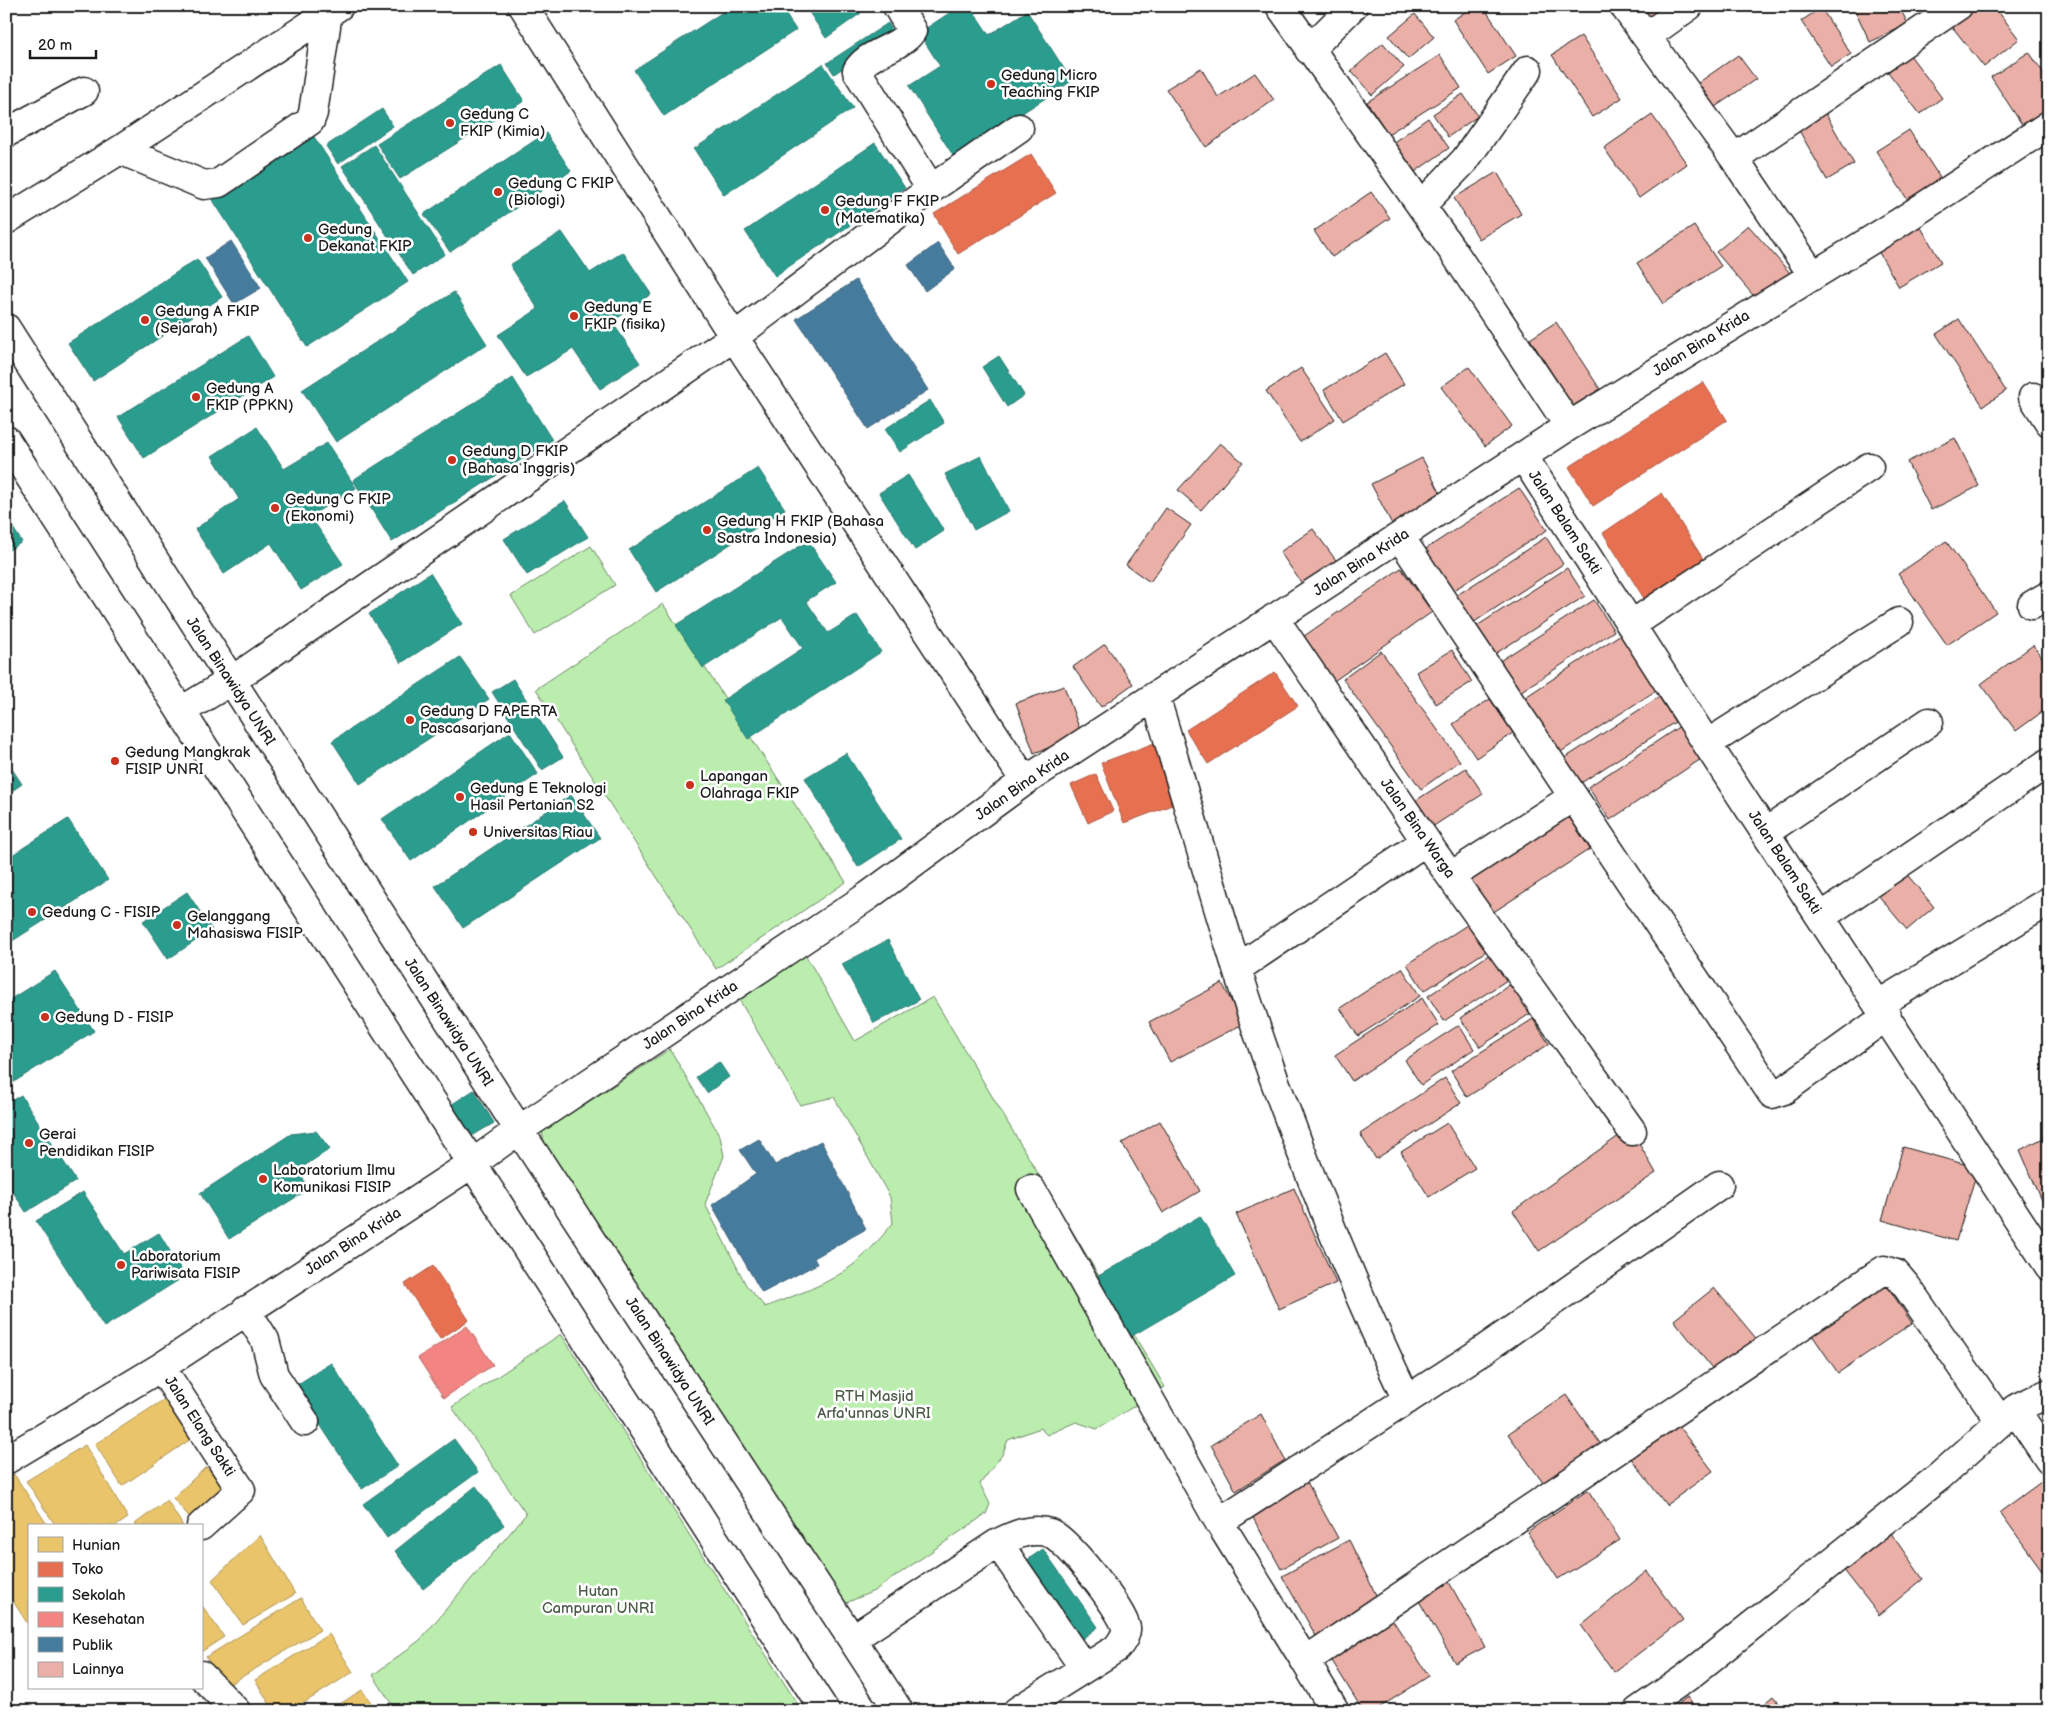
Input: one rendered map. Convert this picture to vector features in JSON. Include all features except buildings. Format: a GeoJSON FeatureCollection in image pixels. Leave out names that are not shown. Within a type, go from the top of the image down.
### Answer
{"type":"FeatureCollection","features":[{"type":"Feature","properties":{"kind":"street"},"geometry":{"type":"LineString","coordinates":[[523,6],[734,337],[1025,781]]}},
{"type":"Feature","properties":{"kind":"street"},"geometry":{"type":"LineString","coordinates":[[897,6],[912,27],[912,31],[906,37],[863,65],[858,71],[931,189]]}},
{"type":"Feature","properties":{"kind":"street"},"geometry":{"type":"LineString","coordinates":[[1280,6],[1456,254],[1569,426]]}},
{"type":"Feature","properties":{"kind":"street"},"geometry":{"type":"LineString","coordinates":[[1310,50],[1353,6]]}},
{"type":"Feature","properties":{"kind":"street"},"geometry":{"type":"LineString","coordinates":[[1624,6],[1734,158],[1812,274]]}},
{"type":"Feature","properties":{"kind":"street"},"geometry":{"type":"LineString","coordinates":[[1647,36],[1689,6]]}},
{"type":"Feature","properties":{"kind":"street"},"geometry":{"type":"LineString","coordinates":[[1734,158],[1958,6]]}},
{"type":"Feature","properties":{"kind":"street"},"geometry":{"type":"LineString","coordinates":[[120,150],[204,185],[219,183],[310,121],[313,113],[322,14]]}},
{"type":"Feature","properties":{"kind":"street"},"geometry":{"type":"LineString","coordinates":[[8,214],[120,150],[322,14]]}},
{"type":"Feature","properties":{"kind":"street"},"geometry":{"type":"LineString","coordinates":[[1421,206],[1465,160],[1528,70]]}},
{"type":"Feature","properties":{"kind":"street"},"geometry":{"type":"LineString","coordinates":[[6,133],[84,90]]}},
{"type":"Feature","properties":{"kind":"street","name":"Jalan Bina Krida"},"geometry":{"type":"LineString","coordinates":[[6,1460],[161,1367],[473,1163],[519,1130],[868,896],[1025,781],[1274,618],[1569,426],[1812,274],[1897,224],[2049,124]]}},
{"type":"Feature","properties":{"kind":"street"},"geometry":{"type":"LineString","coordinates":[[181,710],[230,681],[734,337],[931,189],[1019,128]]}},
{"type":"Feature","properties":{"kind":"street","name":"Jalan Binawidya UNRI"},"geometry":{"type":"LineString","coordinates":[[6,328],[230,681],[519,1130],[899,1711]]}},
{"type":"Feature","properties":{"kind":"street"},"geometry":{"type":"LineString","coordinates":[[2033,397],[2049,422]]}},
{"type":"Feature","properties":{"kind":"street"},"geometry":{"type":"LineString","coordinates":[[6,440],[824,1711]]}},
{"type":"Feature","properties":{"kind":"street","name":"Jalan Balam Sakti"},"geometry":{"type":"LineString","coordinates":[[1523,456],[1707,744],[2049,1266]]}},
{"type":"Feature","properties":{"kind":"street"},"geometry":{"type":"LineString","coordinates":[[1631,625],[1869,467]]}},
{"type":"Feature","properties":{"kind":"street"},"geometry":{"type":"LineString","coordinates":[[1400,537],[1772,1094],[1784,1090],[1883,1010],[2049,901]]}},
{"type":"Feature","properties":{"kind":"street","name":"Jalan Bina Warga"},"geometry":{"type":"LineString","coordinates":[[1274,618],[1451,876],[1632,1130]]}},
{"type":"Feature","properties":{"kind":"street"},"geometry":{"type":"LineString","coordinates":[[1707,744],[1899,622]]}},
{"type":"Feature","properties":{"kind":"street"},"geometry":{"type":"LineString","coordinates":[[1156,696],[1238,968],[1282,1102],[1363,1307],[1407,1400]]}},
{"type":"Feature","properties":{"kind":"street"},"geometry":{"type":"LineString","coordinates":[[1766,832],[1928,722]]}},
{"type":"Feature","properties":{"kind":"street"},"geometry":{"type":"LineString","coordinates":[[1821,917],[2049,762]]}},
{"type":"Feature","properties":{"kind":"street"},"geometry":{"type":"LineString","coordinates":[[1451,876],[1573,797]]}},
{"type":"Feature","properties":{"kind":"street"},"geometry":{"type":"LineString","coordinates":[[1238,968],[1426,840]]}},
{"type":"Feature","properties":{"kind":"street"},"geometry":{"type":"LineString","coordinates":[[1219,1522],[1482,1351],[1720,1185]]}},
{"type":"Feature","properties":{"kind":"street"},"geometry":{"type":"LineString","coordinates":[[1032,1189],[1219,1522],[1334,1711]]}},
{"type":"Feature","properties":{"kind":"street"},"geometry":{"type":"LineString","coordinates":[[1304,1661],[1884,1270],[1890,1270],[1902,1281],[2008,1416],[2049,1460]]}},
{"type":"Feature","properties":{"kind":"street"},"geometry":{"type":"LineString","coordinates":[[246,1310],[265,1340],[274,1375],[305,1422]]}},
{"type":"Feature","properties":{"kind":"street","name":"Jalan Elang Sakti"},"geometry":{"type":"LineString","coordinates":[[161,1367],[241,1490],[202,1525]]}},
{"type":"Feature","properties":{"kind":"street"},"geometry":{"type":"LineString","coordinates":[[1638,1711],[1687,1677],[1940,1476],[2008,1416],[2049,1393]]}},
{"type":"Feature","properties":{"kind":"street"},"geometry":{"type":"LineString","coordinates":[[852,1639],[998,1543],[1016,1534],[1030,1531],[1049,1532],[1060,1537],[1119,1612],[1126,1630],[1124,1638],[1116,1648],[1084,1668],[1030,1708]]}},
{"type":"Feature","properties":{"kind":"street"},"geometry":{"type":"LineString","coordinates":[[998,1543],[1084,1668]]}},
{"type":"Feature","properties":{"kind":"street"},"geometry":{"type":"LineString","coordinates":[[202,1676],[236,1711]]}},
{"type":"Feature","properties":{"kind":"green space"},"geometry":{"type":"Polygon","coordinates":[[[591,546],[615,585],[535,635],[511,596],[591,546]]]}},
{"type":"Feature","properties":{"kind":"green space","name":"Lapangan Olahraga FKIP"},"geometry":{"type":"Polygon","coordinates":[[[663,604],[846,882],[716,969],[536,689],[663,604]]]}},
{"type":"Feature","properties":{"kind":"green space","name":"RTH Masjid Arfa'unnas UNRI"},"geometry":{"type":"Polygon","coordinates":[[[805,954],[855,1041],[933,997],[1165,1387],[1097,1429],[1076,1422],[1047,1435],[1040,1428],[1008,1440],[1002,1455],[980,1484],[990,1504],[986,1514],[874,1591],[846,1603],[546,1150],[542,1132],[670,1049],[720,1136],[724,1156],[705,1204],[746,1285],[765,1307],[817,1286],[846,1270],[866,1254],[893,1223],[890,1197],[834,1097],[800,1105],[737,996],[805,954]]]}},
{"type":"Feature","properties":{"kind":"green space","name":"Hutan Campuran UNRI"},"geometry":{"type":"Polygon","coordinates":[[[561,1334],[802,1711],[396,1711],[373,1675],[420,1640],[526,1514],[452,1407],[561,1334]]]}},
{"type":"Feature","properties":{"kind":"place","name":"Gedung Micro Teaching FKIP"},"geometry":{"type":"Point","coordinates":[991,84]}},
{"type":"Feature","properties":{"kind":"place","name":"Gedung C FKIP (Kimia)"},"geometry":{"type":"Point","coordinates":[450,123]}},
{"type":"Feature","properties":{"kind":"place","name":"Gedung C FKIP (Biologi)"},"geometry":{"type":"Point","coordinates":[498,192]}},
{"type":"Feature","properties":{"kind":"place","name":"Gedung F FKIP (Matematika)"},"geometry":{"type":"Point","coordinates":[825,210]}},
{"type":"Feature","properties":{"kind":"place","name":"Gedung Dekanat FKIP"},"geometry":{"type":"Point","coordinates":[308,238]}},
{"type":"Feature","properties":{"kind":"place","name":"Gedung E FKIP (fisika)"},"geometry":{"type":"Point","coordinates":[574,316]}},
{"type":"Feature","properties":{"kind":"place","name":"Gedung A FKIP (Sejarah)"},"geometry":{"type":"Point","coordinates":[145,320]}},
{"type":"Feature","properties":{"kind":"place","name":"Gedung A FKIP (PPKN)"},"geometry":{"type":"Point","coordinates":[196,397]}},
{"type":"Feature","properties":{"kind":"place","name":"Gedung D FKIP (Bahasa Inggris)"},"geometry":{"type":"Point","coordinates":[452,460]}},
{"type":"Feature","properties":{"kind":"place","name":"Gedung C FKIP (Ekonomi)"},"geometry":{"type":"Point","coordinates":[275,508]}},
{"type":"Feature","properties":{"kind":"place","name":"Gedung H FKIP (Bahasa Sastra Indonesia)"},"geometry":{"type":"Point","coordinates":[707,530]}},
{"type":"Feature","properties":{"kind":"place","name":"Gedung D FAPERTA Pascasarjana"},"geometry":{"type":"Point","coordinates":[410,720]}},
{"type":"Feature","properties":{"kind":"place","name":"Gedung Mangkrak FISIP UNRI"},"geometry":{"type":"Point","coordinates":[115,761]}},
{"type":"Feature","properties":{"kind":"place","name":"Lapangan Olahraga FKIP"},"geometry":{"type":"Point","coordinates":[690,785]}},
{"type":"Feature","properties":{"kind":"place","name":"Gedung E Teknologi Hasil Pertanian S2"},"geometry":{"type":"Point","coordinates":[460,797]}},
{"type":"Feature","properties":{"kind":"place","name":"Universitas Riau"},"geometry":{"type":"Point","coordinates":[473,832]}},
{"type":"Feature","properties":{"kind":"place","name":"Gedung C - FISIP"},"geometry":{"type":"Point","coordinates":[32,912]}},
{"type":"Feature","properties":{"kind":"place","name":"Gelanggang Mahasiswa FISIP"},"geometry":{"type":"Point","coordinates":[177,925]}},
{"type":"Feature","properties":{"kind":"place","name":"Gedung D - FISIP"},"geometry":{"type":"Point","coordinates":[45,1017]}},
{"type":"Feature","properties":{"kind":"place","name":"Gerai Pendidikan FISIP"},"geometry":{"type":"Point","coordinates":[29,1143]}},
{"type":"Feature","properties":{"kind":"place","name":"Laboratorium Ilmu Komunikasi FISIP"},"geometry":{"type":"Point","coordinates":[263,1179]}},
{"type":"Feature","properties":{"kind":"place","name":"Laboratorium Pariwisata FISIP"},"geometry":{"type":"Point","coordinates":[121,1265]}}]}
